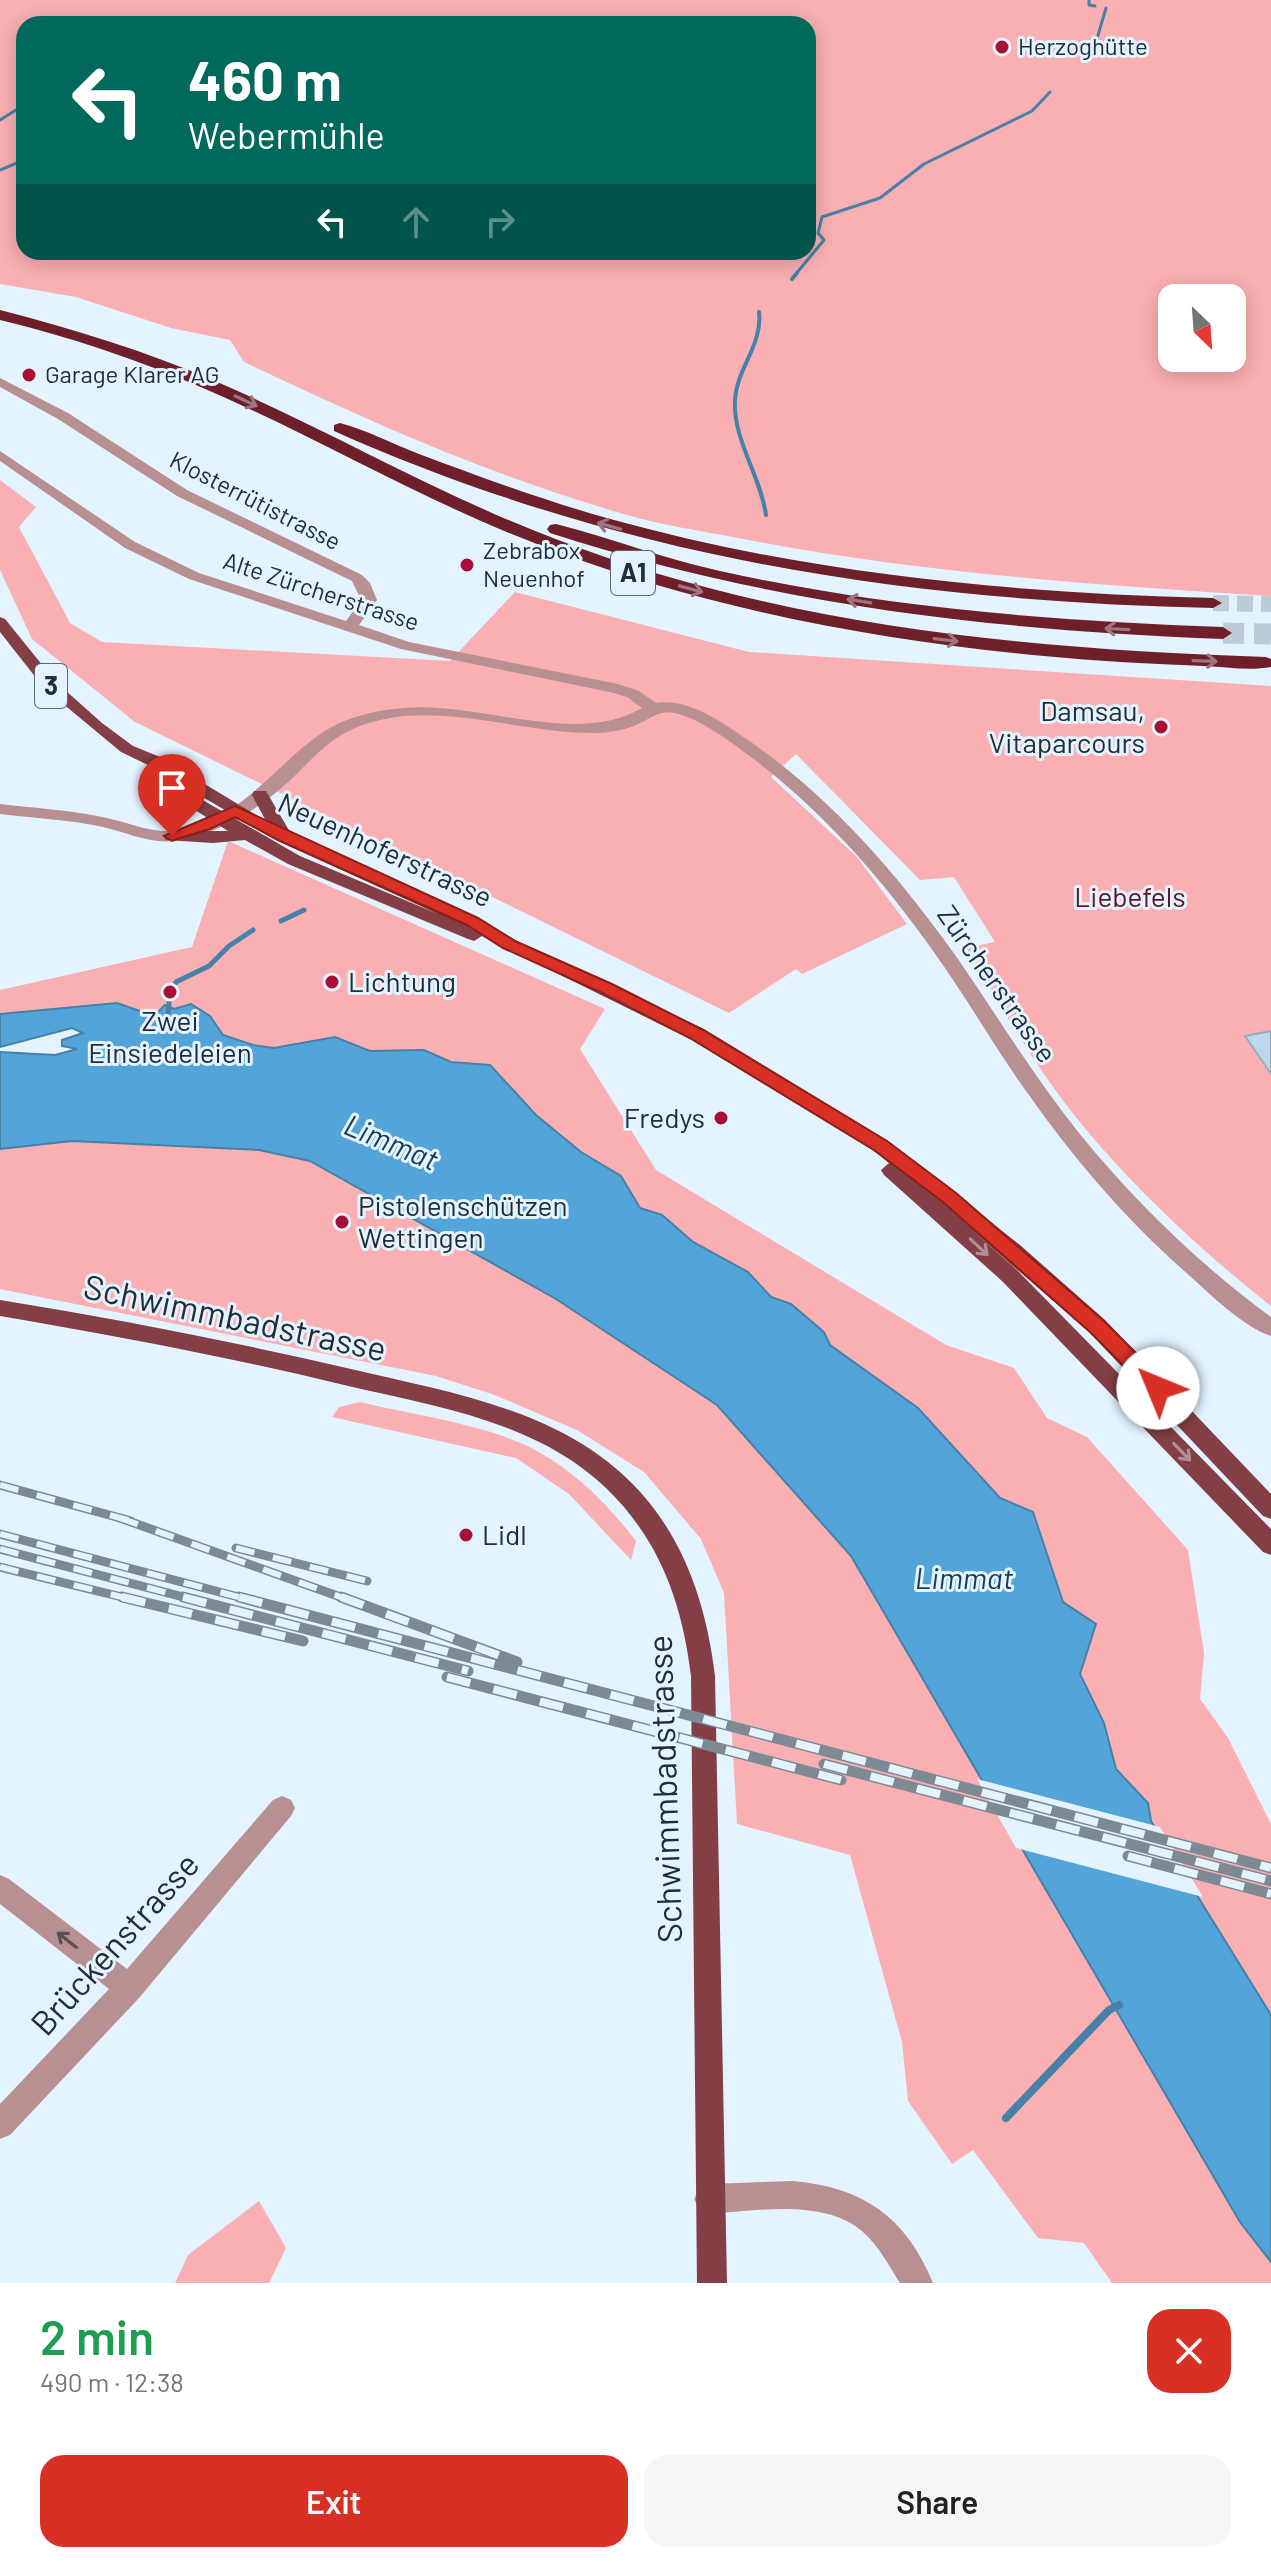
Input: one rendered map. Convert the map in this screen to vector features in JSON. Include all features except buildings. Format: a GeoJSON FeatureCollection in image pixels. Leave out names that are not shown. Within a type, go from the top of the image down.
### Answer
{"type":"FeatureCollection","features":[{"type":"Feature","properties":{"kind":"highway","name":"A1"},"geometry":{"type":"LineString","coordinates":[[0,303],[83,322],[157,346],[237,379],[367,441],[563,513],[662,540],[770,563],[889,582],[1006,595],[1213,603]]}},
{"type":"Feature","properties":{"kind":"highway","name":"A1"},"geometry":{"type":"LineString","coordinates":[[0,315],[67,331],[163,364],[518,530],[615,567],[700,592],[819,619],[958,641],[1119,657],[1266,663]]}},
{"type":"Feature","properties":{"kind":"highway","name":"A1"},"geometry":{"type":"LineString","coordinates":[[367,441],[400,461],[533,520],[595,542],[698,569],[826,595],[950,613],[1089,627],[1223,633]]}},
{"type":"Feature","properties":{"kind":"main road","name":"3"},"geometry":{"type":"LineString","coordinates":[[0,622],[50,685],[96,726],[127,749],[154,761],[227,815]]}},
{"type":"Feature","properties":{"kind":"main road"},"geometry":{"type":"LineString","coordinates":[[260,795],[284,837]]}},
{"type":"Feature","properties":{"kind":"main road","name":"Neuenhoferstrasse"},"geometry":{"type":"LineString","coordinates":[[227,815],[247,835],[325,874],[448,926],[509,944]]}},
{"type":"Feature","properties":{"kind":"main road","name":"Neuenhoferstrasse"},"geometry":{"type":"LineString","coordinates":[[227,815],[284,837],[472,922],[509,944],[697,1034],[881,1146],[1013,1251],[1158,1388],[1271,1509]]}},
{"type":"Feature","properties":{"kind":"main road"},"geometry":{"type":"LineString","coordinates":[[172,836],[213,838],[247,835]]}},
{"type":"Feature","properties":{"kind":"main road","name":"Neuenhoferstrasse"},"geometry":{"type":"LineString","coordinates":[[837,1122],[1009,1275],[1271,1545]]}},
{"type":"Feature","properties":{"kind":"main road","name":"Schwimmbadstrasse"},"geometry":{"type":"LineString","coordinates":[[0,1308],[146,1331],[342,1375],[503,1417],[578,1453],[610,1477],[634,1501],[658,1533],[690,1596],[699,1632],[706,1785],[712,2283]]}},
{"type":"Feature","properties":{"kind":"street","name":"Klosterrütistrasse"},"geometry":{"type":"LineString","coordinates":[[0,382],[63,416],[182,493],[357,578],[363,583],[369,600],[348,628]]}},
{"type":"Feature","properties":{"kind":"street","name":"Alte Zürcherstrasse"},"geometry":{"type":"LineString","coordinates":[[0,455],[152,557],[225,587],[348,628],[450,656],[618,689],[633,694],[653,709]]}},
{"type":"Feature","properties":{"kind":"street"},"geometry":{"type":"LineString","coordinates":[[0,809],[86,819],[172,836],[227,815],[260,795],[325,737],[352,724],[382,715],[434,712],[515,724],[589,728],[627,723],[653,709]]}},
{"type":"Feature","properties":{"kind":"street","name":"Zürcherstrasse"},"geometry":{"type":"LineString","coordinates":[[653,709],[680,710],[736,740],[848,832],[871,856],[942,950],[1049,1108],[1088,1155],[1187,1261],[1230,1300],[1271,1328]]}},
{"type":"Feature","properties":{"kind":"street","name":"Brückenstrasse"},"geometry":{"type":"LineString","coordinates":[[0,2125],[129,1988],[282,1808]]}},
{"type":"Feature","properties":{"kind":"street"},"geometry":{"type":"LineString","coordinates":[[0,1888],[129,1988]]}},
{"type":"Feature","properties":{"kind":"street"},"geometry":{"type":"LineString","coordinates":[[709,2199],[807,2198],[836,2201],[856,2209],[873,2221],[918,2283]]}},
{"type":"Feature","properties":{"kind":"green space"},"geometry":{"type":"Polygon","coordinates":[[[0,0],[1271,0],[1271,596],[944,569],[814,551],[642,519],[540,487],[440,450],[244,362],[230,340],[171,328],[76,297],[0,284],[0,0]]]}},
{"type":"Feature","properties":{"kind":"green space","name":"Liebefels"},"geometry":{"type":"Polygon","coordinates":[[[0,480],[36,507],[19,527],[70,623],[102,642],[450,661],[515,592],[749,652],[1271,686],[1271,1306],[1149,1198],[1067,1106],[966,948],[995,942],[954,877],[920,880],[796,754],[771,777],[857,857],[907,924],[802,974],[796,969],[729,1013],[135,722],[32,639],[0,570],[0,480]]]}},
{"type":"Feature","properties":{"kind":"green space"},"geometry":{"type":"Polygon","coordinates":[[[228,841],[605,1009],[580,1049],[656,1170],[946,1345],[1014,1368],[1047,1418],[1087,1437],[1188,1550],[1204,1653],[1200,1699],[1228,1738],[1271,1824],[1271,2015],[1151,1821],[1148,1803],[1116,1769],[1104,1723],[1080,1674],[1096,1624],[1063,1602],[1033,1512],[1000,1498],[918,1408],[830,1345],[824,1332],[792,1304],[771,1297],[748,1272],[693,1242],[662,1215],[640,1208],[621,1176],[581,1152],[536,1115],[490,1065],[451,1062],[424,1050],[370,1051],[335,1037],[274,1048],[253,1045],[223,1035],[210,1016],[191,1005],[154,1016],[117,1003],[0,1014],[0,990],[192,947],[228,841]]]}},
{"type":"Feature","properties":{"kind":"green space"},"geometry":{"type":"Polygon","coordinates":[[[72,1141],[259,1150],[310,1161],[556,1299],[717,1405],[851,1556],[1240,2222],[1271,2262],[1271,2283],[1112,2283],[1084,2243],[1038,2238],[973,2150],[952,2164],[908,2101],[902,2042],[850,1855],[737,1824],[724,1593],[701,1539],[644,1472],[577,1430],[492,1394],[436,1376],[0,1289],[0,1149],[72,1141]]]}},
{"type":"Feature","properties":{"kind":"green space"},"geometry":{"type":"Polygon","coordinates":[[[360,1402],[475,1427],[537,1451],[579,1480],[615,1515],[636,1541],[631,1560],[569,1494],[516,1458],[332,1417],[339,1407],[360,1402]]]}},
{"type":"Feature","properties":{"kind":"green space"},"geometry":{"type":"Polygon","coordinates":[[[259,2201],[286,2248],[269,2283],[175,2283],[188,2255],[259,2201]]]}},
{"type":"Feature","properties":{"kind":"water","name":"Limmat"},"geometry":{"type":"Polygon","coordinates":[[[117,1003],[154,1016],[165,1005],[174,1009],[191,1004],[210,1016],[223,1035],[253,1045],[274,1048],[335,1037],[370,1051],[424,1050],[451,1062],[490,1065],[536,1115],[581,1152],[621,1176],[640,1208],[662,1215],[693,1242],[748,1272],[771,1297],[791,1304],[824,1332],[830,1345],[918,1408],[1000,1498],[1033,1512],[1063,1602],[1096,1624],[1080,1674],[1104,1723],[1116,1769],[1148,1803],[1151,1821],[1271,2015],[1271,2262],[1240,2222],[851,1556],[717,1405],[556,1299],[310,1161],[259,1150],[72,1141],[0,1149],[0,1052],[55,1055],[77,1049],[62,1046],[62,1040],[83,1033],[72,1028],[0,1047],[0,1014],[117,1003]]]}},
{"type":"Feature","properties":{"kind":"pier"},"geometry":{"type":"Polygon","coordinates":[[[977,1779],[1160,1827],[1203,1897],[1016,1848],[977,1779]]]}},
{"type":"Feature","properties":{"kind":"waterway"},"geometry":{"type":"LineString","coordinates":[[1089,0],[1089,5],[1095,6]]}},
{"type":"Feature","properties":{"kind":"waterway"},"geometry":{"type":"LineString","coordinates":[[1096,42],[1106,8]]}},
{"type":"Feature","properties":{"kind":"waterway"},"geometry":{"type":"LineString","coordinates":[[816,250],[824,240],[818,233],[822,217],[880,198],[924,164],[1032,111],[1050,92]]}},
{"type":"Feature","properties":{"kind":"waterway"},"geometry":{"type":"LineString","coordinates":[[0,120],[16,110]]}},
{"type":"Feature","properties":{"kind":"waterway"},"geometry":{"type":"LineString","coordinates":[[0,170],[16,163]]}},
{"type":"Feature","properties":{"kind":"waterway"},"geometry":{"type":"LineString","coordinates":[[795,275],[807,260]]}},
{"type":"Feature","properties":{"kind":"waterway"},"geometry":{"type":"LineString","coordinates":[[792,279],[797,273]]}},
{"type":"Feature","properties":{"kind":"waterway"},"geometry":{"type":"LineString","coordinates":[[759,312],[757,335],[736,389],[735,401],[738,430],[766,515]]}},
{"type":"Feature","properties":{"kind":"waterway"},"geometry":{"type":"LineString","coordinates":[[281,921],[304,910]]}},
{"type":"Feature","properties":{"kind":"waterway"},"geometry":{"type":"LineString","coordinates":[[168,1014],[170,993],[176,982],[209,966],[229,946],[253,930]]}},
{"type":"Feature","properties":{"kind":"waterway"},"geometry":{"type":"LineString","coordinates":[[1006,2118],[1109,2010],[1119,2005]]}},
{"type":"Feature","properties":{"kind":"tunnel"},"geometry":{"type":"LineString","coordinates":[[1213,603],[1271,604]]}},
{"type":"Feature","properties":{"kind":"tunnel"},"geometry":{"type":"LineString","coordinates":[[1223,633],[1271,634]]}},
{"type":"Feature","properties":{"kind":"railway"},"geometry":{"type":"LineString","coordinates":[[0,1485],[131,1521]]}},
{"type":"Feature","properties":{"kind":"railway"},"geometry":{"type":"LineString","coordinates":[[120,1518],[346,1599]]}},
{"type":"Feature","properties":{"kind":"railway"},"geometry":{"type":"LineString","coordinates":[[0,1534],[246,1599]]}},
{"type":"Feature","properties":{"kind":"railway"},"geometry":{"type":"LineString","coordinates":[[236,1548],[367,1581]]}},
{"type":"Feature","properties":{"kind":"railway"},"geometry":{"type":"LineString","coordinates":[[0,1549],[191,1599]]}},
{"type":"Feature","properties":{"kind":"railway"},"geometry":{"type":"LineString","coordinates":[[0,1567],[130,1599]]}},
{"type":"Feature","properties":{"kind":"railway"},"geometry":{"type":"LineString","coordinates":[[122,1597],[303,1641]]}},
{"type":"Feature","properties":{"kind":"railway"},"geometry":{"type":"LineString","coordinates":[[183,1597],[468,1671]]}},
{"type":"Feature","properties":{"kind":"railway"},"geometry":{"type":"LineString","coordinates":[[239,1597],[1271,1868]]}},
{"type":"Feature","properties":{"kind":"railway"},"geometry":{"type":"LineString","coordinates":[[341,1597],[517,1662]]}},
{"type":"Feature","properties":{"kind":"railway"},"geometry":{"type":"LineString","coordinates":[[447,1677],[841,1780]]}},
{"type":"Feature","properties":{"kind":"railway"},"geometry":{"type":"LineString","coordinates":[[824,1764],[1271,1881]]}},
{"type":"Feature","properties":{"kind":"railway"},"geometry":{"type":"LineString","coordinates":[[1128,1856],[1271,1894]]}},
{"type":"Feature","properties":{"kind":"place","name":"Herzoghütte"},"geometry":{"type":"Point","coordinates":[1002,47]}},
{"type":"Feature","properties":{"kind":"place","name":"Garage Klarer AG"},"geometry":{"type":"Point","coordinates":[29,375]}},
{"type":"Feature","properties":{"kind":"place","name":"Zebrabox Neuenhof"},"geometry":{"type":"Point","coordinates":[467,565]}},
{"type":"Feature","properties":{"kind":"place","name":"Damsau, Vitaparcours"},"geometry":{"type":"Point","coordinates":[1161,727]}},
{"type":"Feature","properties":{"kind":"place","name":"Lichtung"},"geometry":{"type":"Point","coordinates":[332,982]}},
{"type":"Feature","properties":{"kind":"place","name":"Zwei Einsiedeleien"},"geometry":{"type":"Point","coordinates":[170,992]}},
{"type":"Feature","properties":{"kind":"place","name":"Fredys"},"geometry":{"type":"Point","coordinates":[721,1118]}},
{"type":"Feature","properties":{"kind":"place","name":"Pistolenschützen Wettingen"},"geometry":{"type":"Point","coordinates":[342,1222]}},
{"type":"Feature","properties":{"kind":"place","name":"Lidl"},"geometry":{"type":"Point","coordinates":[466,1535]}},
{"type":"Feature","properties":{"kind":"route"},"geometry":{"type":"LineString","coordinates":[[172,836],[205,826],[235,810],[284,837],[472,922],[509,944],[697,1034],[881,1146],[949,1198],[1097,1326],[1158,1388]]}}]}
